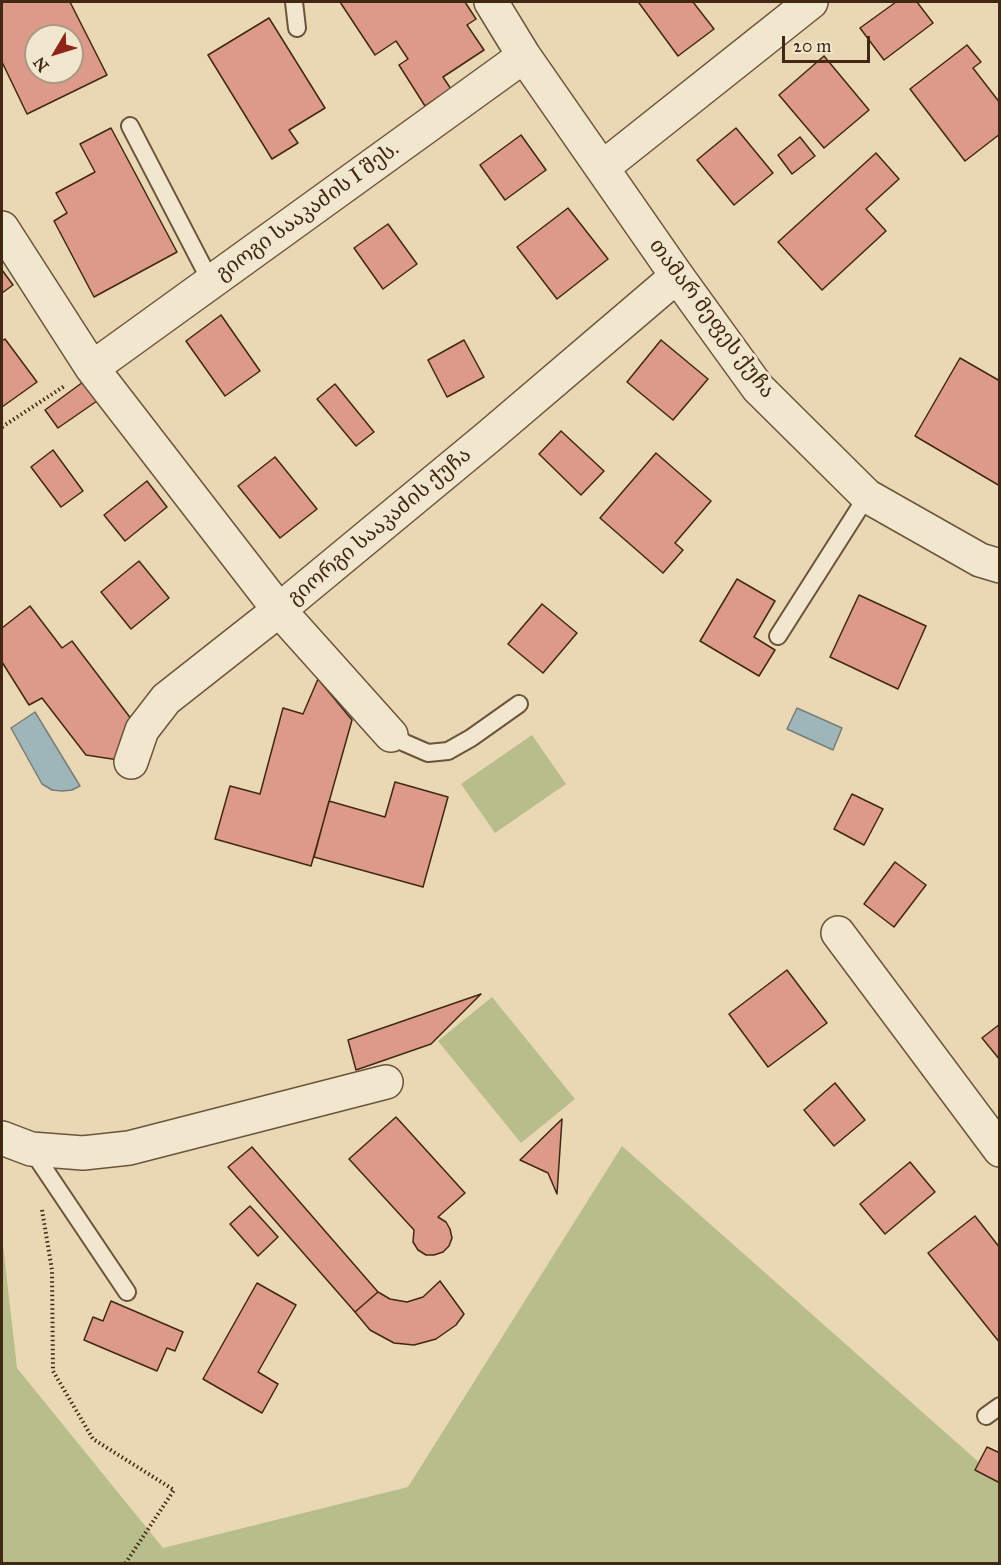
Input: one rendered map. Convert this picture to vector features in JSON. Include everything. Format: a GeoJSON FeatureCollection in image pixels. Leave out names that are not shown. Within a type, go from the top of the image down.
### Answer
{"type":"FeatureCollection","features":[{"type":"Feature","properties":{"kind":"street","name":"თამარ მეფეს ქუჩა"},"geometry":{"type":"LineString","coordinates":[[491,2],[524,56],[758,388],[867,495],[981,560],[999,566]]}},
{"type":"Feature","properties":{"kind":"street"},"geometry":{"type":"LineString","coordinates":[[602,168],[811,2]]}},
{"type":"Feature","properties":{"kind":"street","name":"გიოგი სააკაძის I შეს."},"geometry":{"type":"LineString","coordinates":[[92,368],[524,56]]}},
{"type":"Feature","properties":{"kind":"street","name":"გიორგი სააკაძის ქუჩა"},"geometry":{"type":"LineString","coordinates":[[2,228],[92,368],[279,610],[487,438],[677,276]]}},
{"type":"Feature","properties":{"kind":"street"},"geometry":{"type":"LineString","coordinates":[[131,762],[142,730],[166,699],[279,610],[392,735]]}},
{"type":"Feature","properties":{"kind":"street"},"geometry":{"type":"LineString","coordinates":[[838,933],[999,1150]]}},
{"type":"Feature","properties":{"kind":"street"},"geometry":{"type":"LineString","coordinates":[[2,1138],[31,1149],[82,1153],[129,1148],[386,1082]]}},
{"type":"Feature","properties":{"kind":"lane"},"geometry":{"type":"LineString","coordinates":[[294,2],[297,28]]}},
{"type":"Feature","properties":{"kind":"lane"},"geometry":{"type":"LineString","coordinates":[[130,126],[211,282]]}},
{"type":"Feature","properties":{"kind":"lane"},"geometry":{"type":"LineString","coordinates":[[778,636],[867,495]]}},
{"type":"Feature","properties":{"kind":"lane"},"geometry":{"type":"LineString","coordinates":[[392,735],[428,753],[448,751],[471,738],[519,704]]}},
{"type":"Feature","properties":{"kind":"lane"},"geometry":{"type":"LineString","coordinates":[[31,1149],[127,1292]]}},
{"type":"Feature","properties":{"kind":"path"},"geometry":{"type":"LineString","coordinates":[[2,427],[92,368]]}},
{"type":"Feature","properties":{"kind":"path"},"geometry":{"type":"LineString","coordinates":[[41,1204],[52,1270],[53,1371],[93,1439],[174,1490],[125,1563]]}},
{"type":"Feature","properties":{"kind":"green space"},"geometry":{"type":"Polygon","coordinates":[[[532,735],[566,784],[495,833],[461,784],[532,735]]]}},
{"type":"Feature","properties":{"kind":"green space"},"geometry":{"type":"Polygon","coordinates":[[[492,997],[575,1099],[521,1143],[438,1041],[492,997]]]}},
{"type":"Feature","properties":{"kind":"green space"},"geometry":{"type":"Polygon","coordinates":[[[622,1146],[999,1480],[999,1563],[2,1563],[2,1236],[17,1368],[163,1548],[408,1487],[622,1146]]]}},
{"type":"Feature","properties":{"kind":"water"},"geometry":{"type":"Polygon","coordinates":[[[797,708],[842,728],[833,750],[787,729],[797,708]]]}},
{"type":"Feature","properties":{"kind":"water"},"geometry":{"type":"Polygon","coordinates":[[[35,712],[80,786],[62,791],[52,790],[42,784],[11,728],[35,712]]]}},
{"type":"Feature","properties":{"kind":"building"},"geometry":{"type":"Polygon","coordinates":[[[2,2],[70,2],[81,24],[24,24],[24,84],[84,84],[84,30],[107,75],[27,114],[2,62],[2,2]]]}},
{"type":"Feature","properties":{"kind":"building"},"geometry":{"type":"Polygon","coordinates":[[[340,2],[465,2],[476,19],[467,25],[484,50],[443,77],[451,89],[425,106],[399,65],[408,59],[396,41],[375,55],[340,2]]]}},
{"type":"Feature","properties":{"kind":"building"},"geometry":{"type":"Polygon","coordinates":[[[640,2],[693,2],[714,29],[678,56],[640,2]]]}},
{"type":"Feature","properties":{"kind":"building"},"geometry":{"type":"Polygon","coordinates":[[[896,2],[917,2],[933,23],[884,60],[860,28],[896,2]]]}},
{"type":"Feature","properties":{"kind":"building"},"geometry":{"type":"Polygon","coordinates":[[[269,18],[325,108],[289,130],[298,143],[272,159],[208,55],[269,18]]]}},
{"type":"Feature","properties":{"kind":"building"},"geometry":{"type":"Polygon","coordinates":[[[967,45],[981,62],[973,68],[1000,103],[1000,134],[965,161],[910,89],[967,45]]]}},
{"type":"Feature","properties":{"kind":"building"},"geometry":{"type":"Polygon","coordinates":[[[824,56],[869,110],[824,148],[779,95],[824,56]]]}},
{"type":"Feature","properties":{"kind":"building"},"geometry":{"type":"Polygon","coordinates":[[[111,128],[177,252],[94,297],[54,221],[67,213],[56,193],[95,172],[80,144],[111,128]]]}},
{"type":"Feature","properties":{"kind":"building"},"geometry":{"type":"Polygon","coordinates":[[[736,128],[773,173],[734,205],[697,160],[736,128]]]}},
{"type":"Feature","properties":{"kind":"building"},"geometry":{"type":"Polygon","coordinates":[[[521,135],[546,170],[505,200],[480,165],[521,135]]]}},
{"type":"Feature","properties":{"kind":"building"},"geometry":{"type":"Polygon","coordinates":[[[800,137],[815,156],[792,174],[778,155],[800,137]]]}},
{"type":"Feature","properties":{"kind":"building"},"geometry":{"type":"Polygon","coordinates":[[[876,153],[899,179],[866,209],[886,231],[822,290],[778,242],[876,153]]]}},
{"type":"Feature","properties":{"kind":"building"},"geometry":{"type":"Polygon","coordinates":[[[568,208],[608,259],[557,299],[517,247],[568,208]]]}},
{"type":"Feature","properties":{"kind":"building"},"geometry":{"type":"Polygon","coordinates":[[[388,224],[417,264],[383,289],[354,248],[388,224]]]}},
{"type":"Feature","properties":{"kind":"building"},"geometry":{"type":"Polygon","coordinates":[[[2,270],[13,285],[2,293],[2,270]]]}},
{"type":"Feature","properties":{"kind":"building"},"geometry":{"type":"Polygon","coordinates":[[[221,315],[260,371],[225,396],[186,341],[221,315]]]}},
{"type":"Feature","properties":{"kind":"building"},"geometry":{"type":"Polygon","coordinates":[[[5,339],[37,382],[2,407],[2,341],[5,339]]]}},
{"type":"Feature","properties":{"kind":"building"},"geometry":{"type":"Polygon","coordinates":[[[464,340],[484,377],[447,397],[428,360],[464,340]]]}},
{"type":"Feature","properties":{"kind":"building"},"geometry":{"type":"Polygon","coordinates":[[[661,340],[708,379],[673,420],[627,382],[661,340]]]}},
{"type":"Feature","properties":{"kind":"building"},"geometry":{"type":"Polygon","coordinates":[[[960,358],[1000,381],[1000,486],[915,436],[960,358]]]}},
{"type":"Feature","properties":{"kind":"building"},"geometry":{"type":"Polygon","coordinates":[[[83,382],[97,401],[58,428],[45,410],[83,382]]]}},
{"type":"Feature","properties":{"kind":"building"},"geometry":{"type":"Polygon","coordinates":[[[335,384],[374,432],[356,446],[317,399],[335,384]]]}},
{"type":"Feature","properties":{"kind":"building"},"geometry":{"type":"Polygon","coordinates":[[[561,431],[604,471],[581,495],[539,454],[561,431]]]}},
{"type":"Feature","properties":{"kind":"building"},"geometry":{"type":"Polygon","coordinates":[[[53,450],[83,491],[61,507],[31,467],[53,450]]]}},
{"type":"Feature","properties":{"kind":"building"},"geometry":{"type":"Polygon","coordinates":[[[656,453],[711,501],[675,543],[683,550],[663,573],[600,518],[656,453]]]}},
{"type":"Feature","properties":{"kind":"building"},"geometry":{"type":"Polygon","coordinates":[[[275,457],[317,509],[280,538],[238,486],[275,457]]]}},
{"type":"Feature","properties":{"kind":"building"},"geometry":{"type":"Polygon","coordinates":[[[147,481],[167,507],[125,541],[104,515],[147,481]]]}},
{"type":"Feature","properties":{"kind":"building"},"geometry":{"type":"Polygon","coordinates":[[[139,561],[169,598],[131,629],[101,592],[139,561]]]}},
{"type":"Feature","properties":{"kind":"building"},"geometry":{"type":"Polygon","coordinates":[[[737,579],[775,601],[754,637],[775,650],[759,676],[700,641],[737,579]]]}},
{"type":"Feature","properties":{"kind":"building"},"geometry":{"type":"Polygon","coordinates":[[[859,595],[926,626],[898,689],[830,657],[859,595]]]}},
{"type":"Feature","properties":{"kind":"building"},"geometry":{"type":"Polygon","coordinates":[[[542,604],[577,633],[543,673],[508,644],[542,604]]]}},
{"type":"Feature","properties":{"kind":"building"},"geometry":{"type":"Polygon","coordinates":[[[30,606],[62,648],[72,641],[132,720],[125,761],[86,755],[42,698],[29,705],[2,662],[2,628],[30,606]]]}},
{"type":"Feature","properties":{"kind":"building"},"geometry":{"type":"Polygon","coordinates":[[[318,679],[352,720],[311,866],[215,839],[230,786],[260,794],[283,708],[303,714],[318,679]]]}},
{"type":"Feature","properties":{"kind":"building"},"geometry":{"type":"Polygon","coordinates":[[[395,782],[448,797],[423,887],[314,857],[329,801],[385,817],[395,782]]]}},
{"type":"Feature","properties":{"kind":"building"},"geometry":{"type":"Polygon","coordinates":[[[852,794],[883,809],[864,845],[834,829],[852,794]]]}},
{"type":"Feature","properties":{"kind":"building"},"geometry":{"type":"Polygon","coordinates":[[[895,862],[926,885],[894,927],[864,904],[895,862]]]}},
{"type":"Feature","properties":{"kind":"building"},"geometry":{"type":"Polygon","coordinates":[[[787,970],[827,1023],[768,1067],[729,1014],[787,970]]]}},
{"type":"Feature","properties":{"kind":"building"},"geometry":{"type":"Polygon","coordinates":[[[481,994],[431,1044],[356,1070],[348,1040],[481,994]]]}},
{"type":"Feature","properties":{"kind":"building"},"geometry":{"type":"Polygon","coordinates":[[[1000,1024],[1000,1060],[982,1038],[1000,1024]]]}},
{"type":"Feature","properties":{"kind":"building"},"geometry":{"type":"Polygon","coordinates":[[[835,1083],[865,1120],[834,1146],[804,1110],[835,1083]]]}},
{"type":"Feature","properties":{"kind":"building"},"geometry":{"type":"Polygon","coordinates":[[[396,1117],[465,1193],[438,1217],[446,1222],[452,1238],[449,1246],[443,1252],[434,1255],[426,1255],[418,1250],[413,1242],[414,1230],[349,1159],[396,1117]]]}},
{"type":"Feature","properties":{"kind":"building"},"geometry":{"type":"Polygon","coordinates":[[[562,1119],[557,1194],[548,1173],[520,1160],[562,1119]]]}},
{"type":"Feature","properties":{"kind":"building"},"geometry":{"type":"Polygon","coordinates":[[[252,1147],[378,1292],[355,1312],[228,1167],[252,1147]]]}},
{"type":"Feature","properties":{"kind":"building"},"geometry":{"type":"Polygon","coordinates":[[[910,1162],[935,1192],[885,1234],[860,1204],[910,1162]]]}},
{"type":"Feature","properties":{"kind":"building"},"geometry":{"type":"Polygon","coordinates":[[[250,1206],[278,1237],[258,1256],[230,1224],[250,1206]]]}},
{"type":"Feature","properties":{"kind":"building"},"geometry":{"type":"Polygon","coordinates":[[[975,1216],[1000,1248],[1000,1343],[928,1253],[975,1216]]]}},
{"type":"Feature","properties":{"kind":"building"},"geometry":{"type":"Polygon","coordinates":[[[440,1281],[464,1314],[456,1325],[436,1339],[414,1345],[394,1343],[370,1330],[355,1312],[378,1292],[390,1299],[407,1302],[423,1297],[440,1281]]]}},
{"type":"Feature","properties":{"kind":"building"},"geometry":{"type":"Polygon","coordinates":[[[257,1283],[296,1305],[258,1372],[278,1384],[262,1413],[203,1379],[257,1283]]]}},
{"type":"Feature","properties":{"kind":"building"},"geometry":{"type":"Polygon","coordinates":[[[111,1301],[183,1332],[175,1351],[167,1348],[157,1371],[84,1340],[93,1317],[103,1321],[111,1301]]]}},
{"type":"Feature","properties":{"kind":"building"},"geometry":{"type":"Polygon","coordinates":[[[987,1447],[1000,1453],[1000,1483],[975,1470],[987,1447]]]}}]}
